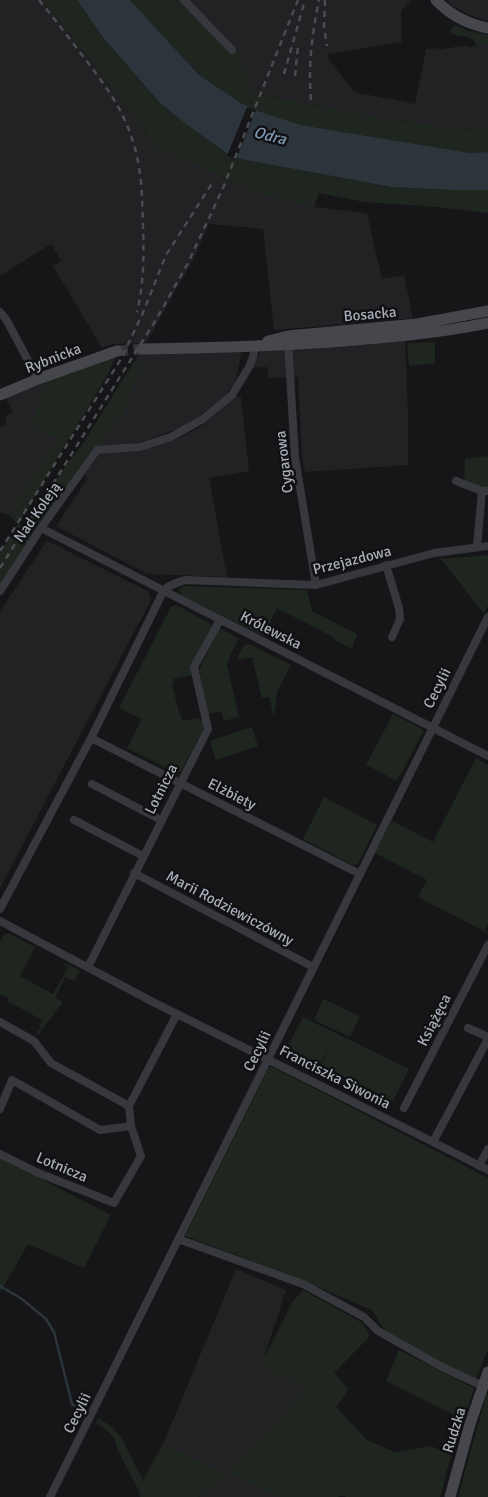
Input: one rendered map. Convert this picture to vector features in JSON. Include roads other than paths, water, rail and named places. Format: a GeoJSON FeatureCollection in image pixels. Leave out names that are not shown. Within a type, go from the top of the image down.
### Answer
{"type":"FeatureCollection","features":[{"type":"Feature","properties":{"kind":"street"},"geometry":{"type":"LineString","coordinates":[[184,0],[232,50]]}},
{"type":"Feature","properties":{"kind":"street"},"geometry":{"type":"LineString","coordinates":[[436,0],[450,13],[476,25],[488,28]]}},
{"type":"Feature","properties":{"kind":"street"},"geometry":{"type":"LineString","coordinates":[[0,312],[6,319],[38,379]]}},
{"type":"Feature","properties":{"kind":"street","name":"Bosacka"},"geometry":{"type":"LineString","coordinates":[[288,340],[416,324],[488,312]]}},
{"type":"Feature","properties":{"kind":"street","name":"Bosacka"},"geometry":{"type":"LineString","coordinates":[[142,349],[255,346],[275,338],[288,340],[408,335],[488,323]]}},
{"type":"Feature","properties":{"kind":"street","name":"Cygarowa"},"geometry":{"type":"LineString","coordinates":[[288,340],[295,457],[316,585]]}},
{"type":"Feature","properties":{"kind":"street","name":"Nad Koleją"},"geometry":{"type":"LineString","coordinates":[[0,591],[41,528],[98,450],[140,447],[171,437],[203,419],[232,395],[252,360],[255,346]]}},
{"type":"Feature","properties":{"kind":"street","name":"Rybnicka"},"geometry":{"type":"LineString","coordinates":[[0,395],[117,350]]}},
{"type":"Feature","properties":{"kind":"street"},"geometry":{"type":"LineString","coordinates":[[456,481],[485,491],[477,546]]}},
{"type":"Feature","properties":{"kind":"street","name":"Królewska"},"geometry":{"type":"LineString","coordinates":[[41,528],[488,756]]}},
{"type":"Feature","properties":{"kind":"street","name":"Przejazdowa"},"geometry":{"type":"LineString","coordinates":[[164,590],[172,584],[185,580],[316,585],[434,552],[488,546]]}},
{"type":"Feature","properties":{"kind":"street"},"geometry":{"type":"LineString","coordinates":[[386,565],[399,608],[400,618],[392,637]]}},
{"type":"Feature","properties":{"kind":"street"},"geometry":{"type":"LineString","coordinates":[[0,909],[91,738],[164,590]]}},
{"type":"Feature","properties":{"kind":"street","name":"Cecylii"},"geometry":{"type":"LineString","coordinates":[[50,1497],[488,617]]}},
{"type":"Feature","properties":{"kind":"street","name":"Lotnicza"},"geometry":{"type":"LineString","coordinates":[[88,967],[208,729],[194,667],[220,620]]}},
{"type":"Feature","properties":{"kind":"street","name":"Elżbiety"},"geometry":{"type":"LineString","coordinates":[[91,738],[360,874]]}},
{"type":"Feature","properties":{"kind":"street"},"geometry":{"type":"LineString","coordinates":[[92,784],[161,820]]}},
{"type":"Feature","properties":{"kind":"street"},"geometry":{"type":"LineString","coordinates":[[74,820],[143,856]]}},
{"type":"Feature","properties":{"kind":"street","name":"Marii Rodziewiczówny"},"geometry":{"type":"LineString","coordinates":[[134,873],[313,967]]}},
{"type":"Feature","properties":{"kind":"street","name":"Franciszka Siwonia"},"geometry":{"type":"LineString","coordinates":[[0,920],[177,1014],[488,1170]]}},
{"type":"Feature","properties":{"kind":"street","name":"Książęca"},"geometry":{"type":"LineString","coordinates":[[404,1108],[488,944]]}},
{"type":"Feature","properties":{"kind":"street"},"geometry":{"type":"LineString","coordinates":[[0,1109],[12,1080],[100,1130],[131,1126],[129,1106],[177,1014]]}},
{"type":"Feature","properties":{"kind":"street"},"geometry":{"type":"LineString","coordinates":[[0,1022],[34,1041],[50,1063],[129,1106]]}},
{"type":"Feature","properties":{"kind":"street"},"geometry":{"type":"LineString","coordinates":[[433,1142],[488,1038],[468,1028]]}},
{"type":"Feature","properties":{"kind":"street","name":"Lotnicza"},"geometry":{"type":"LineString","coordinates":[[0,1154],[36,1172],[114,1203],[141,1156],[131,1126]]}},
{"type":"Feature","properties":{"kind":"street"},"geometry":{"type":"LineString","coordinates":[[479,1166],[488,1149]]}},
{"type":"Feature","properties":{"kind":"street"},"geometry":{"type":"LineString","coordinates":[[178,1239],[303,1284],[364,1317],[378,1331],[442,1367],[483,1386]]}},
{"type":"Feature","properties":{"kind":"street","name":"Rudzka"},"geometry":{"type":"LineString","coordinates":[[450,1497],[470,1424],[488,1372]]}},
{"type":"Feature","properties":{"kind":"water","name":"Odra"},"geometry":{"type":"Polygon","coordinates":[[[77,0],[130,0],[199,75],[241,103],[258,111],[301,125],[470,153],[488,152],[488,190],[391,187],[240,159],[226,153],[160,103],[104,39],[77,0]]]}},
{"type":"Feature","properties":{"kind":"waterway"},"geometry":{"type":"LineString","coordinates":[[0,1286],[22,1299],[46,1319],[54,1332],[72,1404],[86,1415]]}},
{"type":"Feature","properties":{"kind":"tunnel"},"geometry":{"type":"LineString","coordinates":[[117,351],[142,349]]}},
{"type":"Feature","properties":{"kind":"railway"},"geometry":{"type":"LineString","coordinates":[[39,0],[103,83],[129,129],[138,162],[141,183],[143,258],[137,312]]}},
{"type":"Feature","properties":{"kind":"railway"},"geometry":{"type":"LineString","coordinates":[[0,568],[157,318],[188,263],[223,188],[298,0]]}},
{"type":"Feature","properties":{"kind":"railway"},"geometry":{"type":"LineString","coordinates":[[284,74],[305,0]]}},
{"type":"Feature","properties":{"kind":"railway"},"geometry":{"type":"LineString","coordinates":[[311,100],[311,50],[319,0]]}},
{"type":"Feature","properties":{"kind":"railway"},"geometry":{"type":"LineString","coordinates":[[325,0],[324,27],[327,46]]}},
{"type":"Feature","properties":{"kind":"railway"},"geometry":{"type":"LineString","coordinates":[[295,76],[298,46]]}},
{"type":"Feature","properties":{"kind":"railway"},"geometry":{"type":"LineString","coordinates":[[0,551],[121,359],[142,315],[166,255],[213,182]]}}]}
